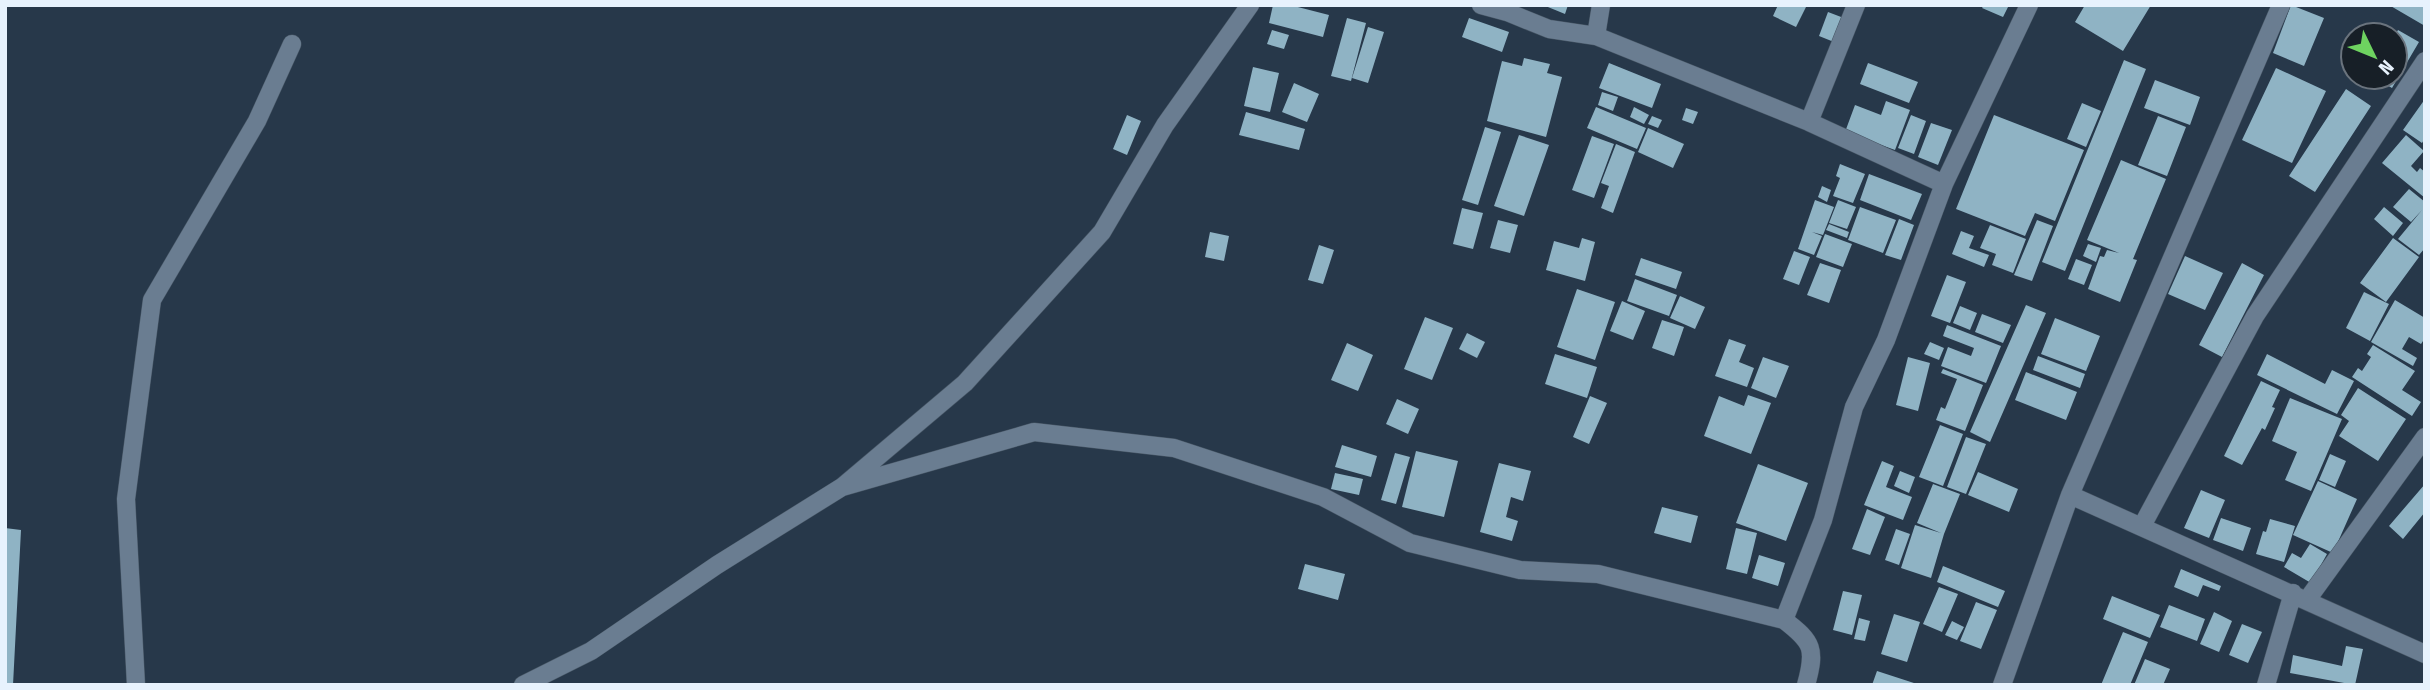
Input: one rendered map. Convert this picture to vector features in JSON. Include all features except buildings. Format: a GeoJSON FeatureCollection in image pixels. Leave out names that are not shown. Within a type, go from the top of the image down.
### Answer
{"type":"FeatureCollection","features":[{"type":"Feature","properties":{"kind":"street"},"geometry":{"type":"LineString","coordinates":[[523,685],[591,651],[717,565],[842,487],[965,383],[1102,232],[1165,125],[1251,5]]}},
{"type":"Feature","properties":{"kind":"street"},"geometry":{"type":"LineString","coordinates":[[1481,5],[1549,29],[1596,36],[1809,122],[1944,184]]}},
{"type":"Feature","properties":{"kind":"street"},"geometry":{"type":"LineString","coordinates":[[1596,36],[1601,5]]}},
{"type":"Feature","properties":{"kind":"street"},"geometry":{"type":"LineString","coordinates":[[1809,122],[1856,5]]}},
{"type":"Feature","properties":{"kind":"street"},"geometry":{"type":"LineString","coordinates":[[1784,620],[1823,520],[1854,407],[1886,340],[1944,184],[2029,5]]}},
{"type":"Feature","properties":{"kind":"street"},"geometry":{"type":"LineString","coordinates":[[2001,685],[2070,495],[2281,5]]}},
{"type":"Feature","properties":{"kind":"street"},"geometry":{"type":"LineString","coordinates":[[136,685],[126,499],[152,300],[257,121],[292,44]]}},
{"type":"Feature","properties":{"kind":"street"},"geometry":{"type":"LineString","coordinates":[[2142,526],[2255,316],[2425,61]]}},
{"type":"Feature","properties":{"kind":"street"},"geometry":{"type":"LineString","coordinates":[[842,487],[1034,432],[1174,448],[1323,497],[1410,543],[1520,570],[1598,574],[1784,620],[1806,637],[1812,662],[1806,685]]}},
{"type":"Feature","properties":{"kind":"street"},"geometry":{"type":"LineString","coordinates":[[2266,685],[2300,596],[2425,437]]}},
{"type":"Feature","properties":{"kind":"street"},"geometry":{"type":"LineString","coordinates":[[2070,495],[2425,654]]}}]}
